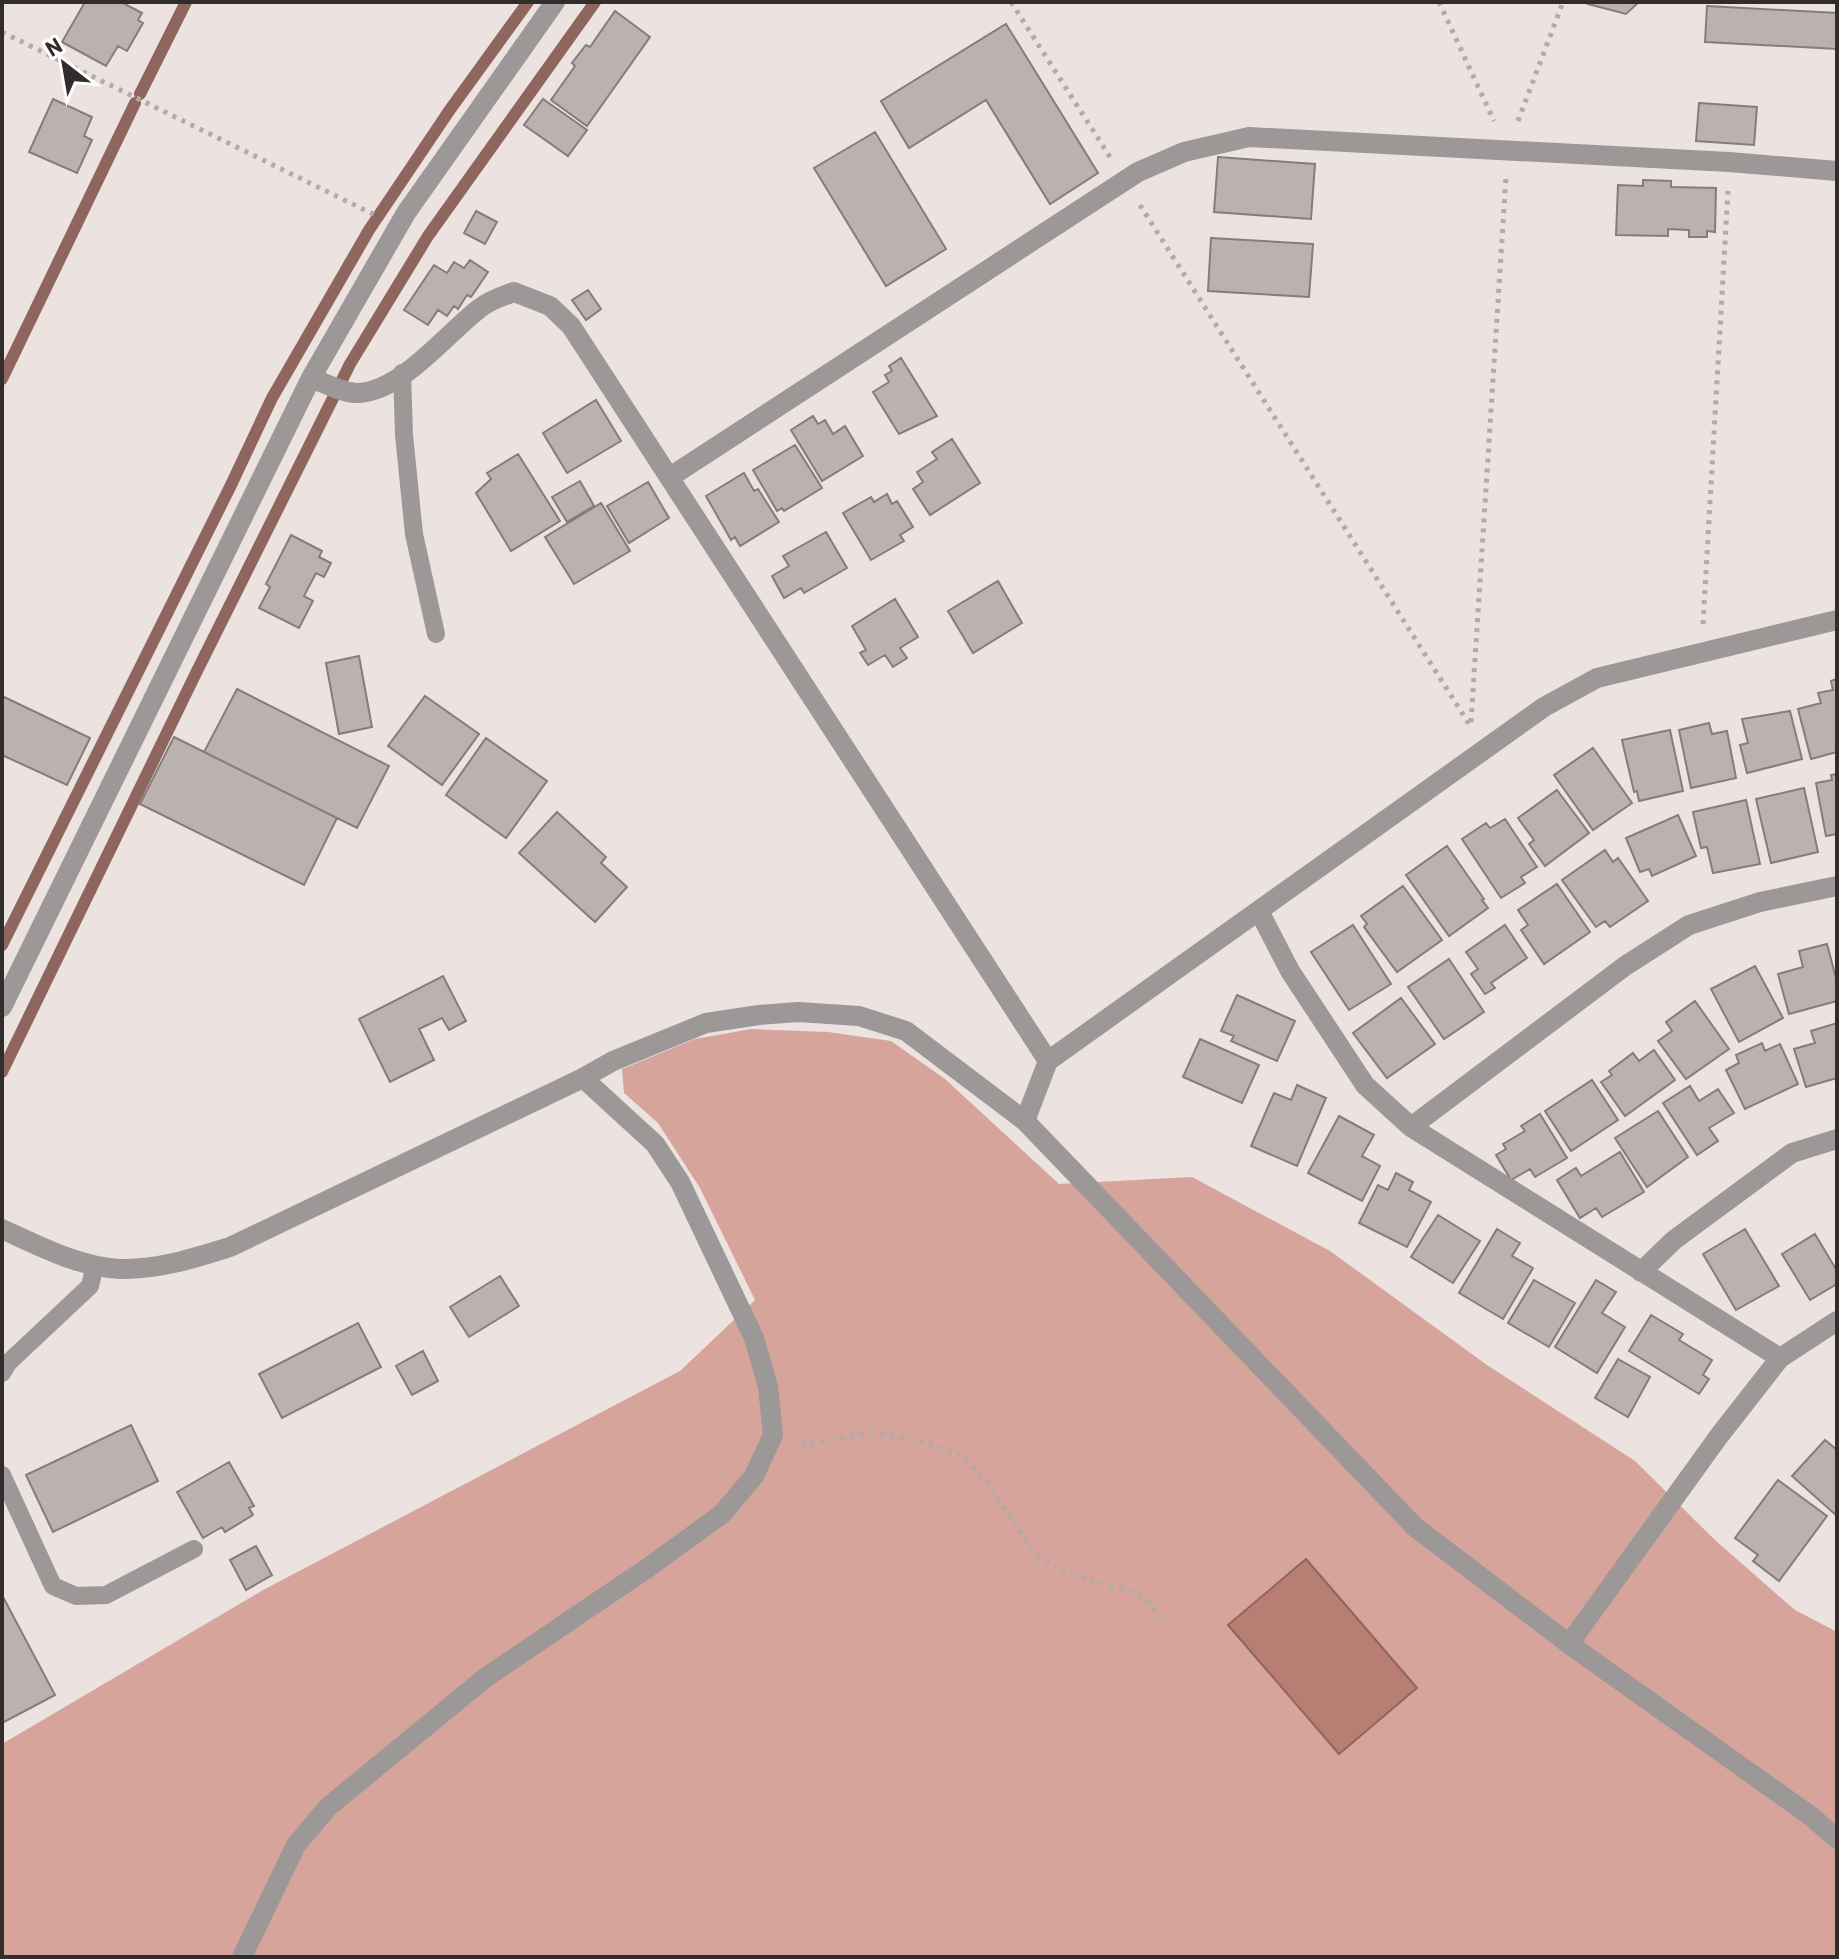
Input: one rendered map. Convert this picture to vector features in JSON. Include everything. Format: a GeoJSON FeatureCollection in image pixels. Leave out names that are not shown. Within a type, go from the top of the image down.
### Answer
{"type":"FeatureCollection","features":[{"type":"Feature","properties":{"kind":"street"},"geometry":{"type":"LineString","coordinates":[[2,1007],[398,226],[555,2]]}},
{"type":"Feature","properties":{"kind":"street"},"geometry":{"type":"LineString","coordinates":[[670,477],[1138,172],[1184,152],[1249,137],[1729,162],[1837,171]]}},
{"type":"Feature","properties":{"kind":"street"},"geometry":{"type":"LineString","coordinates":[[319,382],[356,393],[380,388],[430,354],[482,306],[514,292],[550,306],[571,326],[1048,1061]]}},
{"type":"Feature","properties":{"kind":"street"},"geometry":{"type":"LineString","coordinates":[[1025,1121],[1048,1061],[1544,707],[1597,678],[1837,620]]}},
{"type":"Feature","properties":{"kind":"street"},"geometry":{"type":"LineString","coordinates":[[1411,1127],[1625,966],[1689,925],[1760,902],[1837,886]]}},
{"type":"Feature","properties":{"kind":"street"},"geometry":{"type":"LineString","coordinates":[[1259,911],[1290,971],[1365,1085],[1411,1127],[1780,1358]]}},
{"type":"Feature","properties":{"kind":"street"},"geometry":{"type":"LineString","coordinates":[[2,1229],[59,1254],[95,1265],[121,1269],[179,1263],[230,1247],[613,1061],[706,1023],[798,1012],[859,1016],[906,1031],[1025,1121],[1415,1527],[1569,1644],[1812,1817],[1837,1839]]}},
{"type":"Feature","properties":{"kind":"street"},"geometry":{"type":"LineString","coordinates":[[242,1957],[296,1845],[328,1807],[485,1678],[722,1514],[754,1476],[773,1435],[768,1387],[754,1338],[680,1182],[655,1144],[583,1078]]}},
{"type":"Feature","properties":{"kind":"street"},"geometry":{"type":"LineString","coordinates":[[1641,1272],[1674,1240],[1792,1153],[1837,1139]]}},
{"type":"Feature","properties":{"kind":"street"},"geometry":{"type":"LineString","coordinates":[[1569,1644],[1719,1436],[1780,1358],[1837,1321]]}},
{"type":"Feature","properties":{"kind":"lane"},"geometry":{"type":"LineString","coordinates":[[402,373],[404,435],[414,534],[436,634]]}},
{"type":"Feature","properties":{"kind":"lane"},"geometry":{"type":"LineString","coordinates":[[2,1373],[8,1363],[90,1286],[95,1265]]}},
{"type":"Feature","properties":{"kind":"lane"},"geometry":{"type":"LineString","coordinates":[[2,1475],[53,1586],[76,1596],[106,1595],[194,1549]]}},
{"type":"Feature","properties":{"kind":"path"},"geometry":{"type":"LineString","coordinates":[[1011,2],[1110,157],[1120,184],[1137,201],[1483,751]]}},
{"type":"Feature","properties":{"kind":"path"},"geometry":{"type":"LineString","coordinates":[[1439,2],[1507,150]]}},
{"type":"Feature","properties":{"kind":"path"},"geometry":{"type":"LineString","coordinates":[[1471,728],[1507,150],[1563,2]]}},
{"type":"Feature","properties":{"kind":"path"},"geometry":{"type":"LineString","coordinates":[[2,32],[398,226]]}},
{"type":"Feature","properties":{"kind":"path"},"geometry":{"type":"LineString","coordinates":[[1702,653],[1729,162]]}},
{"type":"Feature","properties":{"kind":"path"},"geometry":{"type":"LineString","coordinates":[[765,1453],[872,1433],[926,1442],[963,1457],[987,1482],[1034,1553],[1067,1574],[1138,1593],[1163,1619]]}},
{"type":"Feature","properties":{"kind":"shaded area"},"geometry":{"type":"Polygon","coordinates":[[[751,1029],[828,1032],[891,1041],[945,1079],[1059,1184],[1192,1177],[1330,1251],[1487,1365],[1635,1461],[1716,1541],[1795,1610],[1837,1632],[1837,1957],[2,1957],[2,1744],[265,1589],[680,1371],[755,1300],[700,1188],[658,1123],[624,1093],[622,1069],[695,1039],[751,1029]]]}},
{"type":"Feature","properties":{"kind":"shaded area"},"geometry":{"type":"Polygon","coordinates":[[[1306,1559],[1417,1688],[1339,1754],[1228,1625],[1306,1559]]]}},
{"type":"Feature","properties":{"kind":"building"},"geometry":{"type":"Polygon","coordinates":[[[85,2],[121,2],[142,13],[138,20],[143,23],[127,51],[118,46],[106,66],[62,42],[85,2]]]}},
{"type":"Feature","properties":{"kind":"building"},"geometry":{"type":"Polygon","coordinates":[[[1589,2],[1639,2],[1626,14],[1589,2]]]}},
{"type":"Feature","properties":{"kind":"building"},"geometry":{"type":"Polygon","coordinates":[[[1707,6],[1837,13],[1837,49],[1705,42],[1707,6]]]}},
{"type":"Feature","properties":{"kind":"building"},"geometry":{"type":"Polygon","coordinates":[[[615,11],[650,37],[587,126],[551,100],[575,66],[572,63],[586,45],[590,47],[615,11]]]}},
{"type":"Feature","properties":{"kind":"building"},"geometry":{"type":"Polygon","coordinates":[[[1006,24],[1098,173],[1050,204],[986,100],[909,148],[881,101],[1006,24]]]}},
{"type":"Feature","properties":{"kind":"building"},"geometry":{"type":"Polygon","coordinates":[[[53,99],[92,117],[84,136],[92,140],[77,173],[29,152],[53,99]]]}},
{"type":"Feature","properties":{"kind":"building"},"geometry":{"type":"Polygon","coordinates":[[[543,99],[587,130],[568,156],[524,125],[543,99]]]}},
{"type":"Feature","properties":{"kind":"building"},"geometry":{"type":"Polygon","coordinates":[[[1699,103],[1757,107],[1754,145],[1696,141],[1699,103]]]}},
{"type":"Feature","properties":{"kind":"building"},"geometry":{"type":"Polygon","coordinates":[[[875,132],[946,249],[886,286],[814,168],[875,132]]]}},
{"type":"Feature","properties":{"kind":"building"},"geometry":{"type":"Polygon","coordinates":[[[1218,157],[1315,164],[1311,219],[1214,212],[1218,157]]]}},
{"type":"Feature","properties":{"kind":"building"},"geometry":{"type":"Polygon","coordinates":[[[1643,180],[1671,181],[1671,187],[1716,188],[1715,232],[1707,231],[1707,237],[1689,237],[1689,230],[1668,229],[1668,236],[1616,235],[1618,185],[1643,186],[1643,180]]]}},
{"type":"Feature","properties":{"kind":"building"},"geometry":{"type":"Polygon","coordinates":[[[476,211],[497,222],[485,244],[464,233],[476,211]]]}},
{"type":"Feature","properties":{"kind":"building"},"geometry":{"type":"Polygon","coordinates":[[[1211,238],[1313,244],[1309,297],[1208,291],[1211,238]]]}},
{"type":"Feature","properties":{"kind":"building"},"geometry":{"type":"Polygon","coordinates":[[[470,260],[488,272],[471,297],[467,295],[458,309],[454,306],[447,316],[438,310],[428,325],[404,310],[434,265],[447,273],[454,262],[464,268],[470,260]]]}},
{"type":"Feature","properties":{"kind":"building"},"geometry":{"type":"Polygon","coordinates":[[[588,290],[601,309],[586,320],[572,300],[588,290]]]}},
{"type":"Feature","properties":{"kind":"building"},"geometry":{"type":"Polygon","coordinates":[[[901,358],[937,416],[899,434],[873,392],[889,382],[885,375],[892,371],[889,366],[901,358]]]}},
{"type":"Feature","properties":{"kind":"building"},"geometry":{"type":"Polygon","coordinates":[[[596,400],[621,441],[567,473],[543,433],[596,400]]]}},
{"type":"Feature","properties":{"kind":"building"},"geometry":{"type":"Polygon","coordinates":[[[813,416],[818,424],[825,420],[833,434],[845,426],[863,456],[822,481],[791,430],[813,416]]]}},
{"type":"Feature","properties":{"kind":"building"},"geometry":{"type":"Polygon","coordinates":[[[952,439],[980,483],[930,515],[913,489],[923,482],[917,472],[937,459],[932,452],[952,439]]]}},
{"type":"Feature","properties":{"kind":"building"},"geometry":{"type":"Polygon","coordinates":[[[795,445],[822,488],[784,511],[782,508],[777,511],[753,470],[795,445]]]}},
{"type":"Feature","properties":{"kind":"building"},"geometry":{"type":"Polygon","coordinates":[[[518,454],[560,521],[511,551],[476,493],[491,479],[487,473],[518,454]]]}},
{"type":"Feature","properties":{"kind":"building"},"geometry":{"type":"Polygon","coordinates":[[[744,473],[779,522],[740,546],[735,537],[731,540],[706,496],[744,473]]]}},
{"type":"Feature","properties":{"kind":"building"},"geometry":{"type":"Polygon","coordinates":[[[580,481],[594,506],[567,522],[552,497],[580,481]]]}},
{"type":"Feature","properties":{"kind":"building"},"geometry":{"type":"Polygon","coordinates":[[[648,482],[669,518],[629,543],[607,506],[648,482]]]}},
{"type":"Feature","properties":{"kind":"building"},"geometry":{"type":"Polygon","coordinates":[[[887,494],[892,504],[897,501],[913,527],[900,535],[904,541],[871,560],[843,513],[871,497],[874,502],[887,494]]]}},
{"type":"Feature","properties":{"kind":"building"},"geometry":{"type":"Polygon","coordinates":[[[601,503],[630,551],[574,584],[545,537],[601,503]]]}},
{"type":"Feature","properties":{"kind":"building"},"geometry":{"type":"Polygon","coordinates":[[[826,532],[847,568],[804,593],[801,588],[784,598],[772,576],[789,566],[783,556],[826,532]]]}},
{"type":"Feature","properties":{"kind":"building"},"geometry":{"type":"Polygon","coordinates":[[[291,535],[322,551],[319,557],[331,563],[324,577],[316,573],[304,596],[313,601],[299,628],[259,608],[270,587],[266,584],[291,535]]]}},
{"type":"Feature","properties":{"kind":"building"},"geometry":{"type":"Polygon","coordinates":[[[998,581],[1022,623],[973,653],[948,611],[998,581]]]}},
{"type":"Feature","properties":{"kind":"building"},"geometry":{"type":"Polygon","coordinates":[[[895,599],[918,637],[900,648],[907,658],[893,667],[885,655],[868,665],[860,653],[866,650],[852,626],[895,599]]]}},
{"type":"Feature","properties":{"kind":"building"},"geometry":{"type":"Polygon","coordinates":[[[359,656],[372,727],[339,734],[326,663],[359,656]]]}},
{"type":"Feature","properties":{"kind":"building"},"geometry":{"type":"Polygon","coordinates":[[[1837,679],[1837,752],[1811,759],[1798,709],[1821,703],[1818,693],[1833,690],[1831,681],[1837,679]]]}},
{"type":"Feature","properties":{"kind":"building"},"geometry":{"type":"Polygon","coordinates":[[[237,689],[389,766],[357,828],[204,752],[237,689]]]}},
{"type":"Feature","properties":{"kind":"building"},"geometry":{"type":"Polygon","coordinates":[[[2,696],[90,738],[67,785],[2,755],[2,696]]]}},
{"type":"Feature","properties":{"kind":"building"},"geometry":{"type":"Polygon","coordinates":[[[425,696],[479,734],[442,785],[388,746],[425,696]]]}},
{"type":"Feature","properties":{"kind":"building"},"geometry":{"type":"Polygon","coordinates":[[[1790,711],[1802,759],[1747,773],[1740,745],[1748,743],[1742,719],[1790,711]]]}},
{"type":"Feature","properties":{"kind":"building"},"geometry":{"type":"Polygon","coordinates":[[[1709,723],[1712,734],[1727,731],[1736,778],[1691,788],[1679,730],[1709,723]]]}},
{"type":"Feature","properties":{"kind":"building"},"geometry":{"type":"Polygon","coordinates":[[[1670,730],[1683,791],[1639,801],[1637,791],[1634,792],[1622,740],[1670,730]]]}},
{"type":"Feature","properties":{"kind":"building"},"geometry":{"type":"Polygon","coordinates":[[[174,737],[337,818],[304,885],[140,804],[174,737]]]}},
{"type":"Feature","properties":{"kind":"building"},"geometry":{"type":"Polygon","coordinates":[[[486,738],[547,781],[506,838],[446,795],[486,738]]]}},
{"type":"Feature","properties":{"kind":"building"},"geometry":{"type":"Polygon","coordinates":[[[1593,748],[1632,803],[1593,830],[1554,775],[1593,748]]]}},
{"type":"Feature","properties":{"kind":"building"},"geometry":{"type":"Polygon","coordinates":[[[1837,774],[1837,834],[1826,836],[1816,783],[1832,780],[1831,775],[1837,774]]]}},
{"type":"Feature","properties":{"kind":"building"},"geometry":{"type":"Polygon","coordinates":[[[1804,788],[1818,852],[1771,863],[1756,799],[1804,788]]]}},
{"type":"Feature","properties":{"kind":"building"},"geometry":{"type":"Polygon","coordinates":[[[1557,790],[1589,833],[1545,866],[1529,844],[1534,840],[1518,818],[1557,790]]]}},
{"type":"Feature","properties":{"kind":"building"},"geometry":{"type":"Polygon","coordinates":[[[1746,800],[1760,864],[1713,873],[1707,847],[1701,848],[1693,812],[1746,800]]]}},
{"type":"Feature","properties":{"kind":"building"},"geometry":{"type":"Polygon","coordinates":[[[557,812],[606,857],[601,863],[627,887],[595,922],[519,853],[557,812]]]}},
{"type":"Feature","properties":{"kind":"building"},"geometry":{"type":"Polygon","coordinates":[[[1678,815],[1696,856],[1652,876],[1649,869],[1640,872],[1626,838],[1678,815]]]}},
{"type":"Feature","properties":{"kind":"building"},"geometry":{"type":"Polygon","coordinates":[[[1505,819],[1537,867],[1521,877],[1525,883],[1501,898],[1462,839],[1486,823],[1490,828],[1505,819]]]}},
{"type":"Feature","properties":{"kind":"building"},"geometry":{"type":"Polygon","coordinates":[[[1447,846],[1488,908],[1449,936],[1406,875],[1447,846]]]}},
{"type":"Feature","properties":{"kind":"building"},"geometry":{"type":"Polygon","coordinates":[[[1605,850],[1613,862],[1618,858],[1648,901],[1610,927],[1605,921],[1596,927],[1562,880],[1605,850]]]}},
{"type":"Feature","properties":{"kind":"building"},"geometry":{"type":"Polygon","coordinates":[[[1557,884],[1590,932],[1544,964],[1521,930],[1528,925],[1518,910],[1557,884]]]}},
{"type":"Feature","properties":{"kind":"building"},"geometry":{"type":"Polygon","coordinates":[[[1403,886],[1442,940],[1397,972],[1364,927],[1367,924],[1361,916],[1403,886]]]}},
{"type":"Feature","properties":{"kind":"building"},"geometry":{"type":"Polygon","coordinates":[[[1353,925],[1391,984],[1349,1010],[1311,952],[1353,925]]]}},
{"type":"Feature","properties":{"kind":"building"},"geometry":{"type":"Polygon","coordinates":[[[1505,925],[1527,958],[1491,983],[1495,988],[1485,994],[1471,974],[1478,969],[1466,952],[1505,925]]]}},
{"type":"Feature","properties":{"kind":"building"},"geometry":{"type":"Polygon","coordinates":[[[1827,944],[1837,982],[1837,1001],[1789,1014],[1778,974],[1803,967],[1799,951],[1827,944]]]}},
{"type":"Feature","properties":{"kind":"building"},"geometry":{"type":"Polygon","coordinates":[[[1449,959],[1484,1012],[1444,1039],[1408,987],[1449,959]]]}},
{"type":"Feature","properties":{"kind":"building"},"geometry":{"type":"Polygon","coordinates":[[[1755,966],[1783,1018],[1739,1042],[1711,989],[1755,966]]]}},
{"type":"Feature","properties":{"kind":"building"},"geometry":{"type":"Polygon","coordinates":[[[443,976],[466,1021],[449,1030],[442,1018],[419,1029],[434,1060],[390,1082],[359,1019],[443,976]]]}},
{"type":"Feature","properties":{"kind":"building"},"geometry":{"type":"Polygon","coordinates":[[[1237,995],[1295,1021],[1277,1061],[1231,1041],[1234,1036],[1221,1031],[1237,995]]]}},
{"type":"Feature","properties":{"kind":"building"},"geometry":{"type":"Polygon","coordinates":[[[1401,998],[1435,1044],[1387,1078],[1353,1033],[1401,998]]]}},
{"type":"Feature","properties":{"kind":"building"},"geometry":{"type":"Polygon","coordinates":[[[1695,1001],[1729,1049],[1686,1079],[1658,1041],[1672,1031],[1666,1022],[1695,1001]]]}},
{"type":"Feature","properties":{"kind":"building"},"geometry":{"type":"Polygon","coordinates":[[[1837,1023],[1837,1078],[1806,1087],[1794,1049],[1815,1043],[1811,1031],[1837,1023]]]}},
{"type":"Feature","properties":{"kind":"building"},"geometry":{"type":"Polygon","coordinates":[[[1200,1039],[1259,1065],[1242,1103],[1183,1077],[1200,1039]]]}},
{"type":"Feature","properties":{"kind":"building"},"geometry":{"type":"Polygon","coordinates":[[[1762,1043],[1765,1051],[1780,1044],[1798,1084],[1745,1109],[1726,1070],[1739,1063],[1736,1055],[1762,1043]]]}},
{"type":"Feature","properties":{"kind":"building"},"geometry":{"type":"Polygon","coordinates":[[[1654,1050],[1675,1080],[1625,1116],[1601,1082],[1612,1075],[1609,1071],[1633,1053],[1639,1061],[1654,1050]]]}},
{"type":"Feature","properties":{"kind":"building"},"geometry":{"type":"Polygon","coordinates":[[[1592,1080],[1618,1120],[1571,1151],[1545,1111],[1592,1080]]]}},
{"type":"Feature","properties":{"kind":"building"},"geometry":{"type":"Polygon","coordinates":[[[1297,1085],[1326,1098],[1297,1166],[1251,1146],[1274,1093],[1291,1100],[1297,1085]]]}},
{"type":"Feature","properties":{"kind":"building"},"geometry":{"type":"Polygon","coordinates":[[[1690,1086],[1699,1101],[1718,1089],[1734,1113],[1709,1128],[1718,1141],[1697,1155],[1663,1103],[1690,1086]]]}},
{"type":"Feature","properties":{"kind":"building"},"geometry":{"type":"Polygon","coordinates":[[[1658,1111],[1688,1157],[1647,1187],[1615,1138],[1658,1111]]]}},
{"type":"Feature","properties":{"kind":"building"},"geometry":{"type":"Polygon","coordinates":[[[1540,1114],[1567,1158],[1535,1177],[1530,1169],[1511,1180],[1496,1155],[1506,1149],[1503,1144],[1525,1131],[1521,1126],[1540,1114]]]}},
{"type":"Feature","properties":{"kind":"building"},"geometry":{"type":"Polygon","coordinates":[[[1339,1116],[1374,1135],[1362,1156],[1380,1166],[1362,1201],[1308,1173],[1339,1116]]]}},
{"type":"Feature","properties":{"kind":"building"},"geometry":{"type":"Polygon","coordinates":[[[1620,1152],[1644,1192],[1602,1217],[1596,1208],[1580,1218],[1557,1180],[1576,1168],[1581,1176],[1620,1152]]]}},
{"type":"Feature","properties":{"kind":"building"},"geometry":{"type":"Polygon","coordinates":[[[1396,1173],[1413,1182],[1409,1190],[1431,1202],[1407,1247],[1359,1223],[1378,1185],[1388,1190],[1396,1173]]]}},
{"type":"Feature","properties":{"kind":"building"},"geometry":{"type":"Polygon","coordinates":[[[1438,1215],[1480,1241],[1453,1283],[1411,1257],[1438,1215]]]}},
{"type":"Feature","properties":{"kind":"building"},"geometry":{"type":"Polygon","coordinates":[[[1497,1229],[1520,1243],[1512,1256],[1533,1268],[1503,1319],[1459,1293],[1497,1229]]]}},
{"type":"Feature","properties":{"kind":"building"},"geometry":{"type":"Polygon","coordinates":[[[1745,1229],[1779,1286],[1736,1310],[1703,1254],[1745,1229]]]}},
{"type":"Feature","properties":{"kind":"building"},"geometry":{"type":"Polygon","coordinates":[[[1815,1234],[1837,1271],[1837,1284],[1810,1300],[1782,1254],[1815,1234]]]}},
{"type":"Feature","properties":{"kind":"building"},"geometry":{"type":"Polygon","coordinates":[[[500,1276],[519,1306],[469,1337],[450,1307],[500,1276]]]}},
{"type":"Feature","properties":{"kind":"building"},"geometry":{"type":"Polygon","coordinates":[[[1534,1280],[1575,1303],[1549,1347],[1508,1323],[1534,1280]]]}},
{"type":"Feature","properties":{"kind":"building"},"geometry":{"type":"Polygon","coordinates":[[[1596,1280],[1616,1292],[1602,1313],[1625,1327],[1597,1373],[1555,1347],[1596,1280]]]}},
{"type":"Feature","properties":{"kind":"building"},"geometry":{"type":"Polygon","coordinates":[[[1651,1315],[1683,1334],[1679,1340],[1712,1360],[1703,1375],[1709,1379],[1699,1394],[1629,1351],[1651,1315]]]}},
{"type":"Feature","properties":{"kind":"building"},"geometry":{"type":"Polygon","coordinates":[[[358,1323],[381,1367],[282,1418],[259,1374],[358,1323]]]}},
{"type":"Feature","properties":{"kind":"building"},"geometry":{"type":"Polygon","coordinates":[[[423,1351],[438,1381],[412,1395],[396,1366],[423,1351]]]}},
{"type":"Feature","properties":{"kind":"building"},"geometry":{"type":"Polygon","coordinates":[[[1618,1359],[1650,1377],[1628,1417],[1595,1398],[1618,1359]]]}},
{"type":"Feature","properties":{"kind":"building"},"geometry":{"type":"Polygon","coordinates":[[[131,1425],[158,1481],[53,1532],[26,1475],[131,1425]]]}},
{"type":"Feature","properties":{"kind":"building"},"geometry":{"type":"Polygon","coordinates":[[[1825,1440],[1837,1450],[1837,1516],[1792,1476],[1825,1440]]]}},
{"type":"Feature","properties":{"kind":"building"},"geometry":{"type":"Polygon","coordinates":[[[229,1462],[254,1506],[249,1508],[253,1515],[225,1532],[222,1527],[203,1538],[177,1492],[229,1462]]]}},
{"type":"Feature","properties":{"kind":"building"},"geometry":{"type":"Polygon","coordinates":[[[1778,1480],[1827,1516],[1779,1581],[1753,1561],[1758,1555],[1735,1538],[1778,1480]]]}},
{"type":"Feature","properties":{"kind":"building"},"geometry":{"type":"Polygon","coordinates":[[[256,1546],[272,1575],[246,1590],[230,1560],[256,1546]]]}},
{"type":"Feature","properties":{"kind":"building"},"geometry":{"type":"Polygon","coordinates":[[[2,1595],[55,1695],[2,1723],[2,1595]]]}},
{"type":"Feature","properties":{"kind":"waterway"},"geometry":{"type":"LineString","coordinates":[[140,94],[186,2]]}},
{"type":"Feature","properties":{"kind":"waterway"},"geometry":{"type":"LineString","coordinates":[[2,945],[272,398],[369,230],[449,111],[528,2]]}},
{"type":"Feature","properties":{"kind":"waterway"},"geometry":{"type":"LineString","coordinates":[[2,1072],[350,364],[428,236],[595,2]]}},
{"type":"Feature","properties":{"kind":"waterway"},"geometry":{"type":"LineString","coordinates":[[2,379],[135,103]]}}]}
